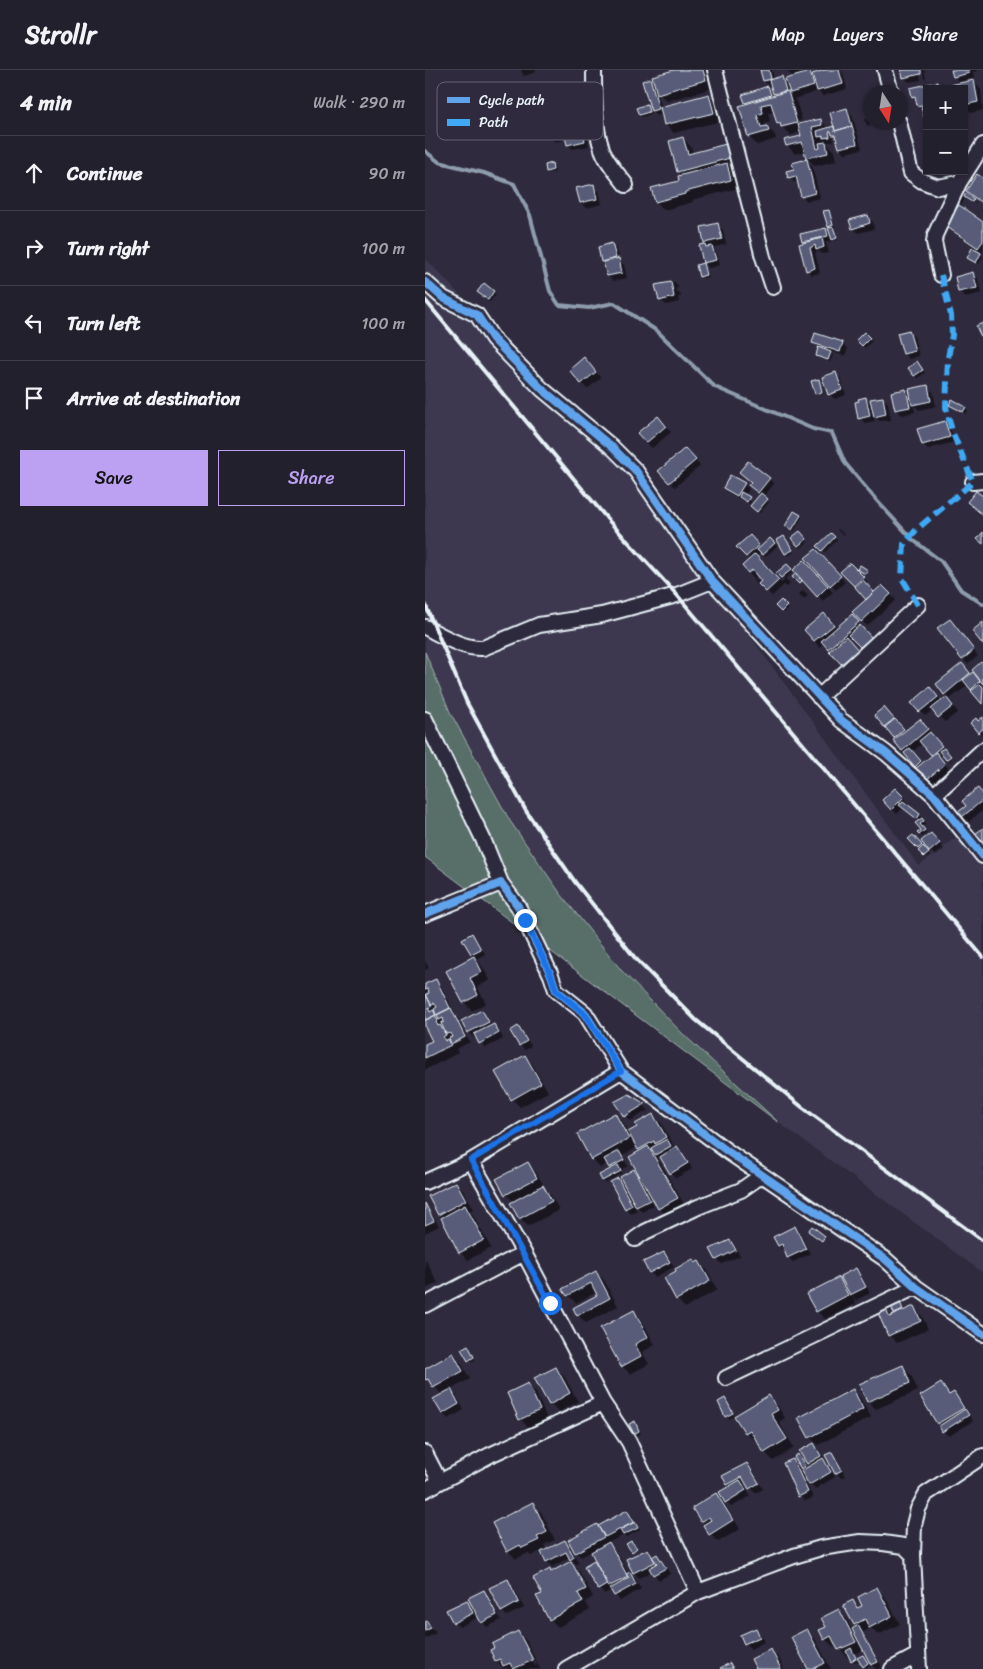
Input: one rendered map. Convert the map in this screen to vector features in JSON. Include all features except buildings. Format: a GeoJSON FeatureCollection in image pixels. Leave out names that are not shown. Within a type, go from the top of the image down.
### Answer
{"type":"FeatureCollection","features":[{"type":"Feature","properties":{"kind":"street"},"geometry":{"type":"LineString","coordinates":[[715,70],[763,257],[773,286]]}},
{"type":"Feature","properties":{"kind":"street"},"geometry":{"type":"LineString","coordinates":[[885,70],[889,85]]}},
{"type":"Feature","properties":{"kind":"street"},"geometry":{"type":"LineString","coordinates":[[901,130],[911,173],[922,181],[938,187],[959,183]]}},
{"type":"Feature","properties":{"kind":"street"},"geometry":{"type":"LineString","coordinates":[[600,140],[602,150],[626,185]]}},
{"type":"Feature","properties":{"kind":"street"},"geometry":{"type":"LineString","coordinates":[[941,275],[934,238],[959,183],[983,146]]}},
{"type":"Feature","properties":{"kind":"street"},"geometry":{"type":"LineString","coordinates":[[425,282],[443,298],[477,315],[493,339],[542,389],[612,447],[636,471],[712,581],[841,720],[886,753],[934,795],[983,856]]}},
{"type":"Feature","properties":{"kind":"street"},"geometry":{"type":"LineString","coordinates":[[425,628],[474,649],[483,648],[539,625],[611,612],[677,595],[712,581]]}},
{"type":"Feature","properties":{"kind":"street"},"geometry":{"type":"LineString","coordinates":[[819,696],[918,605]]}},
{"type":"Feature","properties":{"kind":"street"},"geometry":{"type":"LineString","coordinates":[[425,719],[483,839],[501,883],[518,906],[551,975],[556,990],[585,1014],[621,1071],[761,1176],[885,1259],[916,1287],[983,1334]]}},
{"type":"Feature","properties":{"kind":"street"},"geometry":{"type":"LineString","coordinates":[[934,795],[983,750]]}},
{"type":"Feature","properties":{"kind":"street"},"geometry":{"type":"LineString","coordinates":[[425,914],[501,883]]}},
{"type":"Feature","properties":{"kind":"street"},"geometry":{"type":"LineString","coordinates":[[425,1182],[471,1160],[621,1071]]}},
{"type":"Feature","properties":{"kind":"street"},"geometry":{"type":"LineString","coordinates":[[471,1160],[524,1253],[603,1403],[629,1442],[698,1592]]}},
{"type":"Feature","properties":{"kind":"street"},"geometry":{"type":"LineString","coordinates":[[635,1239],[682,1214],[741,1190],[761,1176]]}},
{"type":"Feature","properties":{"kind":"street"},"geometry":{"type":"LineString","coordinates":[[425,1305],[524,1253]]}},
{"type":"Feature","properties":{"kind":"street"},"geometry":{"type":"LineString","coordinates":[[726,1378],[916,1287]]}},
{"type":"Feature","properties":{"kind":"street"},"geometry":{"type":"LineString","coordinates":[[425,1490],[490,1455],[603,1403]]}},
{"type":"Feature","properties":{"kind":"street"},"geometry":{"type":"LineString","coordinates":[[425,1453],[440,1482]]}},
{"type":"Feature","properties":{"kind":"street"},"geometry":{"type":"LineString","coordinates":[[919,1669],[913,1555],[914,1525],[918,1509],[926,1494],[983,1456]]}},
{"type":"Feature","properties":{"kind":"street"},"geometry":{"type":"LineString","coordinates":[[566,1669],[698,1592],[821,1548],[860,1542],[883,1543],[904,1546],[913,1555]]}},
{"type":"Feature","properties":{"kind":"street"},"geometry":{"type":"LineString","coordinates":[[892,1669],[918,1655]]}},
{"type":"Feature","properties":{"kind":"shaded area"},"geometry":{"type":"Polygon","coordinates":[[[425,258],[635,480],[919,866],[960,834],[983,860],[983,1273],[778,1122],[683,1034],[621,970],[560,893],[510,821],[450,712],[425,652],[425,258]]]}},
{"type":"Feature","properties":{"kind":"green space"},"geometry":{"type":"Polygon","coordinates":[[[425,652],[450,712],[510,821],[560,893],[621,970],[683,1034],[778,1122],[425,857],[425,652]]]}},
{"type":"Feature","properties":{"kind":"waterway"},"geometry":{"type":"LineString","coordinates":[[425,151],[439,162],[484,173],[514,184],[530,215],[550,291],[559,305],[589,308],[614,303],[657,331],[715,387],[813,429],[832,433],[845,463],[878,502],[913,540],[941,561],[961,590],[983,604]]}},
{"type":"Feature","properties":{"kind":"railway"},"geometry":{"type":"LineString","coordinates":[[425,300],[609,521],[677,595],[983,957]]}},
{"type":"Feature","properties":{"kind":"railway"},"geometry":{"type":"LineString","coordinates":[[425,604],[467,703],[526,811],[575,882],[635,958],[696,1020],[802,1107],[983,1241]]}},
{"type":"Feature","properties":{"kind":"marked path"},"geometry":{"type":"LineString","coordinates":[[918,605],[902,578],[904,544],[917,529],[973,482],[952,431],[946,407],[948,358],[952,335],[951,315],[941,275]]}},
{"type":"Feature","properties":{"kind":"cycle path"},"geometry":{"type":"LineString","coordinates":[[425,282],[443,298],[477,315],[493,339],[542,389],[612,447],[636,471],[712,581],[841,720],[886,753],[934,795],[983,856]]}},
{"type":"Feature","properties":{"kind":"cycle path"},"geometry":{"type":"LineString","coordinates":[[425,914],[501,883],[518,906],[551,975],[556,990],[585,1013],[621,1071],[727,1151],[885,1259],[916,1287],[983,1334]]}},
{"type":"Feature","properties":{"kind":"route"},"geometry":{"type":"LineString","coordinates":[[525,920],[551,975],[556,990],[585,1014],[621,1071],[471,1160],[550,1303]]}}]}
